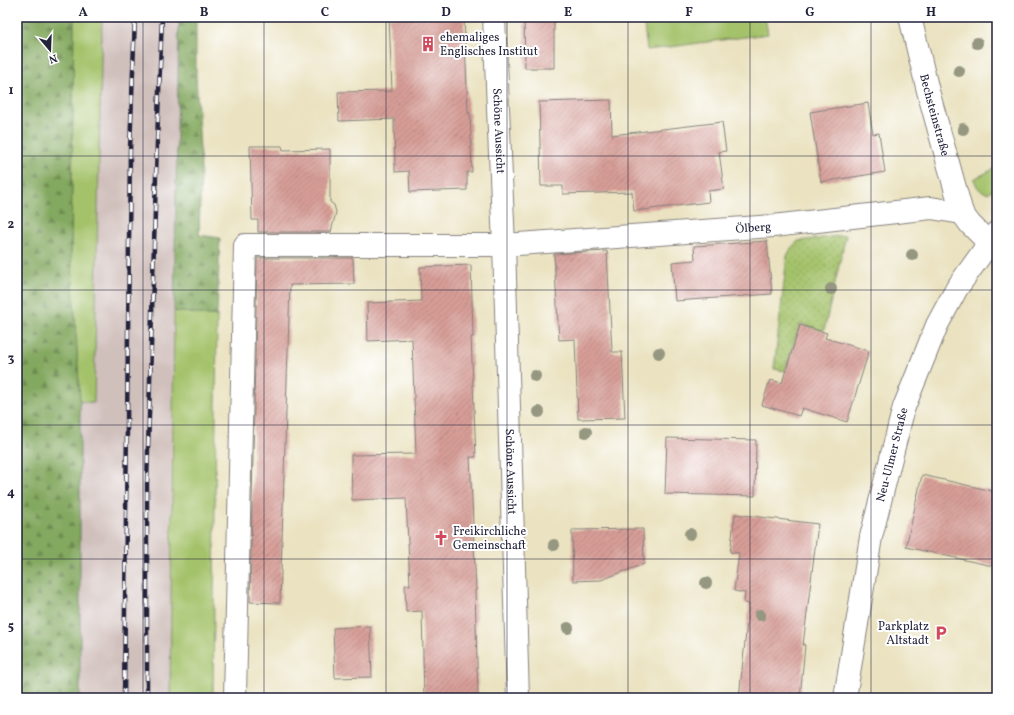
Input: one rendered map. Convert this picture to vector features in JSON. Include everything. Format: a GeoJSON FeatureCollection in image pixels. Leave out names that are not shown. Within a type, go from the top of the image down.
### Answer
{"type":"FeatureCollection","features":[{"type":"Feature","properties":{"kind":"street","name":"Schöne Aussicht"},"geometry":{"type":"LineString","coordinates":[[494,17],[504,245],[518,698]]}},
{"type":"Feature","properties":{"kind":"street","name":"Bechsteinstraße"},"geometry":{"type":"LineString","coordinates":[[910,17],[928,91],[962,213]]}},
{"type":"Feature","properties":{"kind":"street","name":"Ölberg"},"geometry":{"type":"LineString","coordinates":[[504,245],[773,226],[931,208],[962,213]]}},
{"type":"Feature","properties":{"kind":"street"},"geometry":{"type":"LineString","coordinates":[[962,213],[970,224],[993,237]]}},
{"type":"Feature","properties":{"kind":"street","name":"Neu-Ulmer Straße"},"geometry":{"type":"LineString","coordinates":[[845,698],[871,537],[904,407],[937,325],[957,288],[993,237]]}},
{"type":"Feature","properties":{"kind":"street"},"geometry":{"type":"LineString","coordinates":[[235,698],[244,245],[504,245]]}},
{"type":"Feature","properties":{"kind":"path"},"geometry":{"type":"LineString","coordinates":[[991,692],[997,692]]}},
{"type":"Feature","properties":{"kind":"shaded area"},"geometry":{"type":"Polygon","coordinates":[[[102,17],[179,17],[172,407],[170,698],[80,698],[80,401],[94,402],[102,17]]]}},
{"type":"Feature","properties":{"kind":"green space"},"geometry":{"type":"Polygon","coordinates":[[[17,17],[74,17],[71,253],[80,401],[80,698],[17,698],[17,17]]]}},
{"type":"Feature","properties":{"kind":"green space"},"geometry":{"type":"Polygon","coordinates":[[[74,17],[102,17],[94,403],[80,401],[71,253],[74,17]]]}},
{"type":"Feature","properties":{"kind":"green space"},"geometry":{"type":"Polygon","coordinates":[[[179,17],[196,17],[196,74],[201,169],[199,235],[220,238],[217,316],[174,311],[179,17]]]}},
{"type":"Feature","properties":{"kind":"green space"},"geometry":{"type":"Polygon","coordinates":[[[643,17],[765,17],[768,34],[647,50],[643,17]]]}},
{"type":"Feature","properties":{"kind":"green space"},"geometry":{"type":"Polygon","coordinates":[[[997,167],[997,186],[988,193],[980,190],[974,179],[997,167]]]}},
{"type":"Feature","properties":{"kind":"green space"},"geometry":{"type":"Polygon","coordinates":[[[846,235],[824,331],[800,324],[785,371],[774,369],[787,256],[791,248],[798,241],[846,235]]]}},
{"type":"Feature","properties":{"kind":"green space"},"geometry":{"type":"Polygon","coordinates":[[[174,311],[217,316],[213,698],[170,698],[174,311]]]}},
{"type":"Feature","properties":{"kind":"building"},"geometry":{"type":"Polygon","coordinates":[[[389,17],[464,17],[472,172],[467,172],[467,190],[410,192],[409,171],[395,172],[394,119],[339,121],[338,92],[392,91],[389,17]]]}},
{"type":"Feature","properties":{"kind":"building"},"geometry":{"type":"Polygon","coordinates":[[[524,17],[554,17],[554,68],[525,68],[524,17]]]}},
{"type":"Feature","properties":{"kind":"building"},"geometry":{"type":"Polygon","coordinates":[[[611,100],[612,135],[722,122],[726,151],[719,152],[724,189],[708,191],[709,202],[634,211],[632,192],[563,194],[563,186],[541,186],[539,102],[611,100]]]}},
{"type":"Feature","properties":{"kind":"building"},"geometry":{"type":"Polygon","coordinates":[[[868,103],[873,134],[879,133],[885,172],[821,182],[810,112],[868,103]]]}},
{"type":"Feature","properties":{"kind":"building"},"geometry":{"type":"Polygon","coordinates":[[[250,146],[282,146],[283,150],[330,149],[330,202],[334,205],[336,212],[331,232],[258,232],[258,220],[252,220],[250,146]]]}},
{"type":"Feature","properties":{"kind":"building"},"geometry":{"type":"Polygon","coordinates":[[[767,241],[772,294],[675,301],[672,262],[695,260],[694,246],[767,241]]]}},
{"type":"Feature","properties":{"kind":"building"},"geometry":{"type":"Polygon","coordinates":[[[607,251],[612,352],[622,352],[625,418],[578,419],[575,339],[559,340],[554,254],[607,251]]]}},
{"type":"Feature","properties":{"kind":"building"},"geometry":{"type":"Polygon","coordinates":[[[257,258],[353,258],[354,284],[290,285],[280,603],[250,602],[257,258]]]}},
{"type":"Feature","properties":{"kind":"building"},"geometry":{"type":"Polygon","coordinates":[[[471,265],[473,337],[471,337],[476,457],[470,457],[476,590],[478,698],[424,698],[422,611],[406,612],[405,585],[410,585],[406,498],[352,500],[351,455],[416,454],[412,339],[368,341],[367,303],[421,301],[420,267],[471,265]]]}},
{"type":"Feature","properties":{"kind":"building"},"geometry":{"type":"Polygon","coordinates":[[[800,325],[827,333],[825,338],[869,351],[847,422],[802,408],[799,416],[762,405],[770,380],[782,383],[800,325]]]}},
{"type":"Feature","properties":{"kind":"building"},"geometry":{"type":"Polygon","coordinates":[[[667,438],[756,440],[755,496],[665,494],[667,438]]]}},
{"type":"Feature","properties":{"kind":"building"},"geometry":{"type":"Polygon","coordinates":[[[922,475],[997,492],[997,567],[906,547],[922,475]]]}},
{"type":"Feature","properties":{"kind":"building"},"geometry":{"type":"Polygon","coordinates":[[[735,514],[818,524],[803,645],[805,645],[800,698],[739,698],[749,604],[744,603],[745,593],[734,591],[739,553],[730,552],[735,514]]]}},
{"type":"Feature","properties":{"kind":"building"},"geometry":{"type":"Polygon","coordinates":[[[643,529],[644,564],[601,580],[573,581],[572,530],[643,529]]]}},
{"type":"Feature","properties":{"kind":"building"},"geometry":{"type":"Polygon","coordinates":[[[370,626],[372,677],[335,678],[333,628],[370,626]]]}},
{"type":"Feature","properties":{"kind":"railway"},"geometry":{"type":"LineString","coordinates":[[124,698],[130,150],[135,17]]}},
{"type":"Feature","properties":{"kind":"railway"},"geometry":{"type":"LineString","coordinates":[[147,698],[147,484],[162,17]]}},
{"type":"Feature","properties":{"kind":"place","name":"ehemaliges Englisches Institut"},"geometry":{"type":"Point","coordinates":[428,44]}},
{"type":"Feature","properties":{"kind":"place","name":"Freikirchliche Gemeinschaft"},"geometry":{"type":"Point","coordinates":[441,538]}},
{"type":"Feature","properties":{"kind":"place","name":"Parkplatz Altstadt"},"geometry":{"type":"Point","coordinates":[941,633]}}]}
